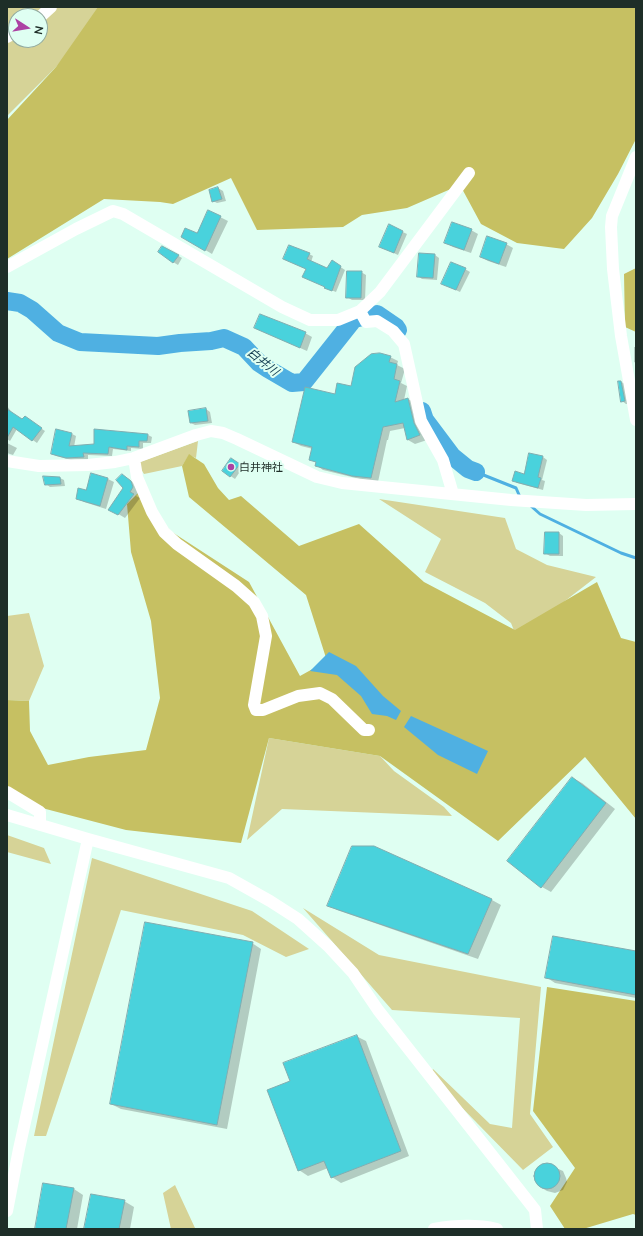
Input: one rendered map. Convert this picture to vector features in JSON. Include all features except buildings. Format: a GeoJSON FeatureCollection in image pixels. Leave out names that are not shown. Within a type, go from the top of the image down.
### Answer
{"type":"FeatureCollection","features":[{"type":"Feature","properties":{"kind":"street"},"geometry":{"type":"LineString","coordinates":[[636,157],[612,216],[611,227],[613,269],[621,336],[636,420]]}},
{"type":"Feature","properties":{"kind":"street"},"geometry":{"type":"LineString","coordinates":[[7,267],[76,229],[113,211],[123,214],[282,307],[310,320],[338,320],[360,311],[380,292],[469,173]]}},
{"type":"Feature","properties":{"kind":"street"},"geometry":{"type":"LineString","coordinates":[[360,311],[366,322],[377,321],[393,331],[404,344],[421,421],[443,460],[453,494]]}},
{"type":"Feature","properties":{"kind":"street"},"geometry":{"type":"LineString","coordinates":[[7,461],[38,466],[81,465],[115,462],[134,458],[196,435],[212,431],[223,433],[237,439],[317,477],[342,483],[511,500],[579,504],[636,504]]}},
{"type":"Feature","properties":{"kind":"street"},"geometry":{"type":"LineString","coordinates":[[134,458],[137,477],[152,512],[164,532],[177,544],[236,586],[254,602],[262,616],[266,636],[254,704],[256,710],[263,710],[298,696],[320,693],[332,699],[364,730],[369,730]]}},
{"type":"Feature","properties":{"kind":"street"},"geometry":{"type":"LineString","coordinates":[[7,792],[40,812],[40,825]]}},
{"type":"Feature","properties":{"kind":"street"},"geometry":{"type":"LineString","coordinates":[[7,814],[88,839],[229,878],[298,919],[328,946],[352,973],[378,1010],[535,1210],[537,1229]]}},
{"type":"Feature","properties":{"kind":"street"},"geometry":{"type":"LineString","coordinates":[[7,1211],[20,1141],[88,839]]}},
{"type":"Feature","properties":{"kind":"street"},"geometry":{"type":"LineString","coordinates":[[434,1229],[468,1225],[485,1226],[497,1229]]}},
{"type":"Feature","properties":{"kind":"shaded area"},"geometry":{"type":"Polygon","coordinates":[[[7,7],[106,7],[56,67],[7,116],[7,7]]]}},
{"type":"Feature","properties":{"kind":"shaded area"},"geometry":{"type":"Polygon","coordinates":[[[98,7],[636,7],[636,139],[618,174],[592,218],[564,249],[517,243],[481,224],[460,185],[407,208],[362,215],[343,227],[257,230],[231,178],[173,204],[104,199],[7,259],[7,120],[56,67],[98,7]]]}},
{"type":"Feature","properties":{"kind":"shaded area"},"geometry":{"type":"Polygon","coordinates":[[[636,268],[636,332],[625,327],[624,274],[636,268]]]}},
{"type":"Feature","properties":{"kind":"shaded area"},"geometry":{"type":"Polygon","coordinates":[[[198,441],[196,458],[189,455],[182,466],[144,474],[137,463],[198,441]]]}},
{"type":"Feature","properties":{"kind":"shaded area"},"geometry":{"type":"Polygon","coordinates":[[[189,454],[204,464],[218,488],[229,500],[241,496],[299,546],[359,524],[424,582],[515,630],[597,582],[621,638],[636,642],[636,819],[585,757],[498,841],[380,756],[269,738],[241,843],[126,830],[42,808],[7,794],[7,700],[29,701],[30,731],[48,765],[89,757],[146,750],[160,698],[151,621],[131,552],[127,504],[141,490],[152,512],[172,532],[249,582],[300,676],[327,661],[306,595],[189,497],[182,466],[189,454]]]}},
{"type":"Feature","properties":{"kind":"shaded area"},"geometry":{"type":"Polygon","coordinates":[[[379,499],[505,518],[516,549],[547,565],[596,577],[517,638],[511,623],[485,603],[425,572],[441,539],[379,499]]]}},
{"type":"Feature","properties":{"kind":"shaded area"},"geometry":{"type":"Polygon","coordinates":[[[29,613],[44,666],[29,701],[7,700],[7,616],[29,613]]]}},
{"type":"Feature","properties":{"kind":"shaded area"},"geometry":{"type":"Polygon","coordinates":[[[269,738],[380,756],[394,771],[444,807],[452,816],[282,809],[247,840],[269,738]]]}},
{"type":"Feature","properties":{"kind":"shaded area"},"geometry":{"type":"Polygon","coordinates":[[[7,835],[44,848],[51,864],[7,852],[7,835]]]}},
{"type":"Feature","properties":{"kind":"shaded area"},"geometry":{"type":"Polygon","coordinates":[[[92,858],[252,911],[309,949],[286,957],[243,935],[121,910],[46,1136],[34,1136],[92,858]]]}},
{"type":"Feature","properties":{"kind":"shaded area"},"geometry":{"type":"Polygon","coordinates":[[[303,908],[379,955],[541,987],[530,1114],[553,1147],[523,1170],[430,1075],[433,1069],[490,1124],[512,1128],[520,1018],[392,1010],[303,908]]]}},
{"type":"Feature","properties":{"kind":"shaded area"},"geometry":{"type":"Polygon","coordinates":[[[547,987],[636,1001],[636,1215],[633,1214],[583,1229],[565,1229],[550,1206],[575,1168],[533,1111],[547,987]]]}},
{"type":"Feature","properties":{"kind":"shaded area"},"geometry":{"type":"Polygon","coordinates":[[[175,1185],[195,1228],[199,1229],[171,1229],[163,1193],[175,1185]]]}},
{"type":"Feature","properties":{"kind":"water"},"geometry":{"type":"Polygon","coordinates":[[[329,652],[356,666],[383,696],[401,711],[396,720],[387,716],[372,714],[361,696],[337,675],[310,671],[329,652]]]}},
{"type":"Feature","properties":{"kind":"water"},"geometry":{"type":"Polygon","coordinates":[[[411,716],[488,751],[477,774],[438,755],[404,727],[411,716]]]}},
{"type":"Feature","properties":{"kind":"waterway","name":"白井川"},"geometry":{"type":"LineString","coordinates":[[7,301],[20,303],[32,310],[58,333],[80,342],[158,346],[211,341],[224,338],[244,347],[259,363],[292,383],[304,382],[354,319],[377,314],[398,330]]}},
{"type":"Feature","properties":{"kind":"waterway","name":"白井川"},"geometry":{"type":"LineString","coordinates":[[422,411],[425,420],[452,456],[468,469],[476,472]]}},
{"type":"Feature","properties":{"kind":"waterway"},"geometry":{"type":"LineString","coordinates":[[476,472],[516,488],[520,497]]}},
{"type":"Feature","properties":{"kind":"waterway"},"geometry":{"type":"LineString","coordinates":[[531,506],[540,514],[621,553],[636,558]]}},
{"type":"Feature","properties":{"kind":"place","name":"白井神社"},"geometry":{"type":"Point","coordinates":[231,467]}}]}
